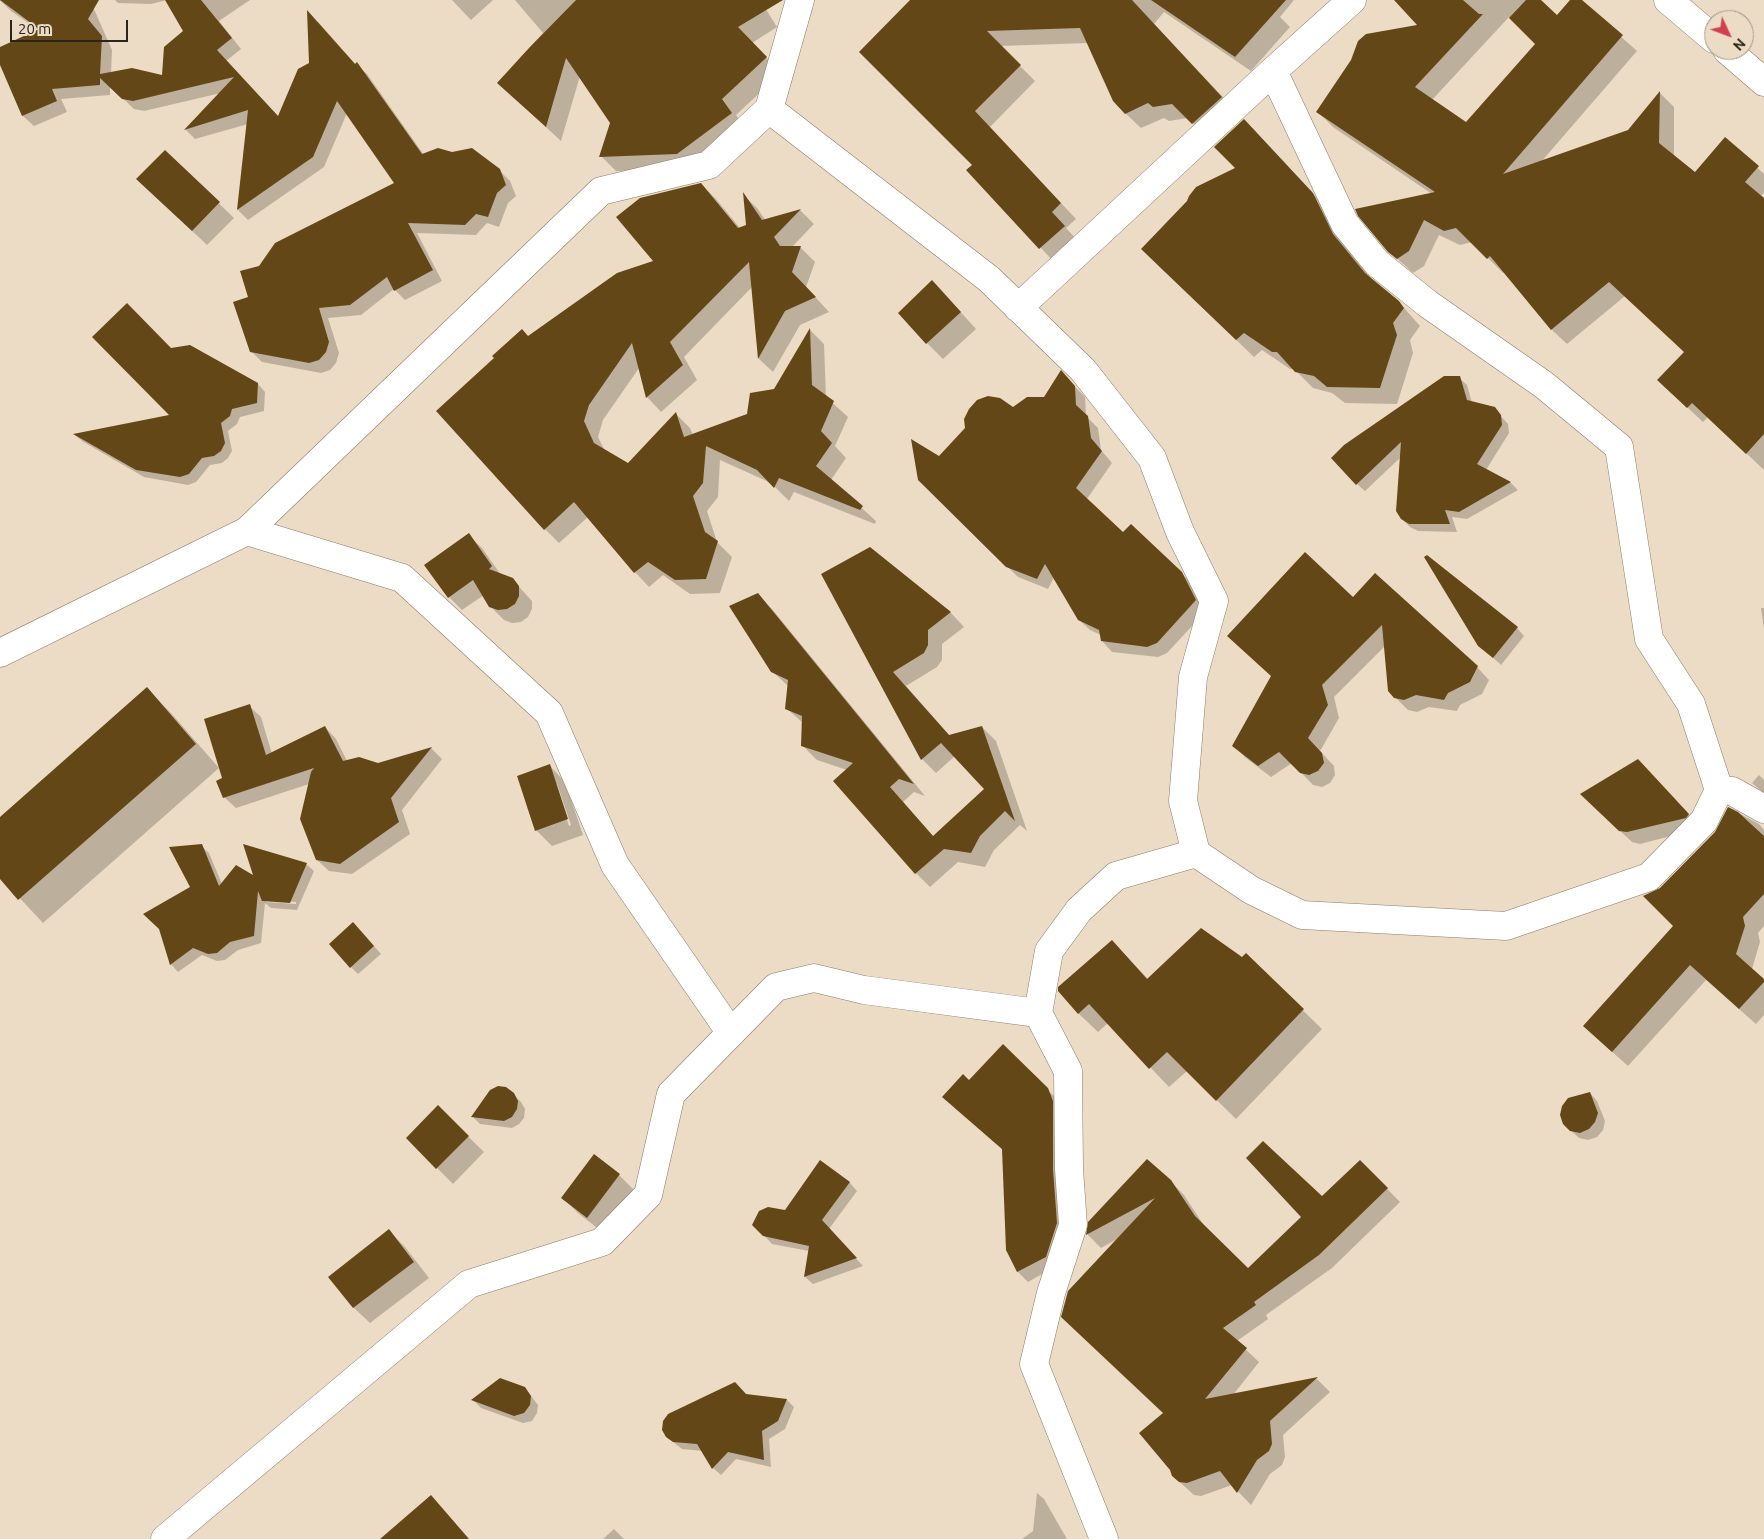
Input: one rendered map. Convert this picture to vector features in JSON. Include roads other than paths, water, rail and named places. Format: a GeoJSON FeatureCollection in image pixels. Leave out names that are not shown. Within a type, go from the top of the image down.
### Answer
{"type":"FeatureCollection","features":[{"type":"Feature","properties":{"kind":"main road"},"geometry":{"type":"LineString","coordinates":[[0,653],[247,531],[601,191],[709,166],[769,109],[800,0]]}},
{"type":"Feature","properties":{"kind":"main road"},"geometry":{"type":"LineString","coordinates":[[1018,308],[1352,0]]}},
{"type":"Feature","properties":{"kind":"main road"},"geometry":{"type":"LineString","coordinates":[[1668,0],[1704,31]]}},
{"type":"Feature","properties":{"kind":"main road"},"geometry":{"type":"LineString","coordinates":[[1739,60],[1764,82]]}},
{"type":"Feature","properties":{"kind":"main road"},"geometry":{"type":"LineString","coordinates":[[769,109],[989,279],[1083,370],[1152,458],[1180,532],[1214,601],[1193,677],[1182,802],[1196,853],[1252,890],[1302,915],[1506,926],[1649,877],[1704,821],[1719,790],[1691,704],[1649,639],[1619,446],[1544,385],[1428,304],[1377,263],[1345,224],[1273,71]]}},
{"type":"Feature","properties":{"kind":"main road"},"geometry":{"type":"LineString","coordinates":[[247,531],[402,578],[549,713],[615,865],[732,1033]]}},
{"type":"Feature","properties":{"kind":"main road"},"geometry":{"type":"LineString","coordinates":[[1719,790],[1732,791],[1764,809]]}},
{"type":"Feature","properties":{"kind":"main road"},"geometry":{"type":"LineString","coordinates":[[1104,1539],[1034,1364],[1051,1293],[1073,1225],[1069,1169],[1068,1071],[1038,1012],[1050,951],[1079,910],[1116,876],[1196,853]]}},
{"type":"Feature","properties":{"kind":"main road"},"geometry":{"type":"LineString","coordinates":[[166,1539],[469,1284],[602,1242],[648,1195],[671,1094],[776,987],[814,978],[864,990],[1038,1012]]}}]}
